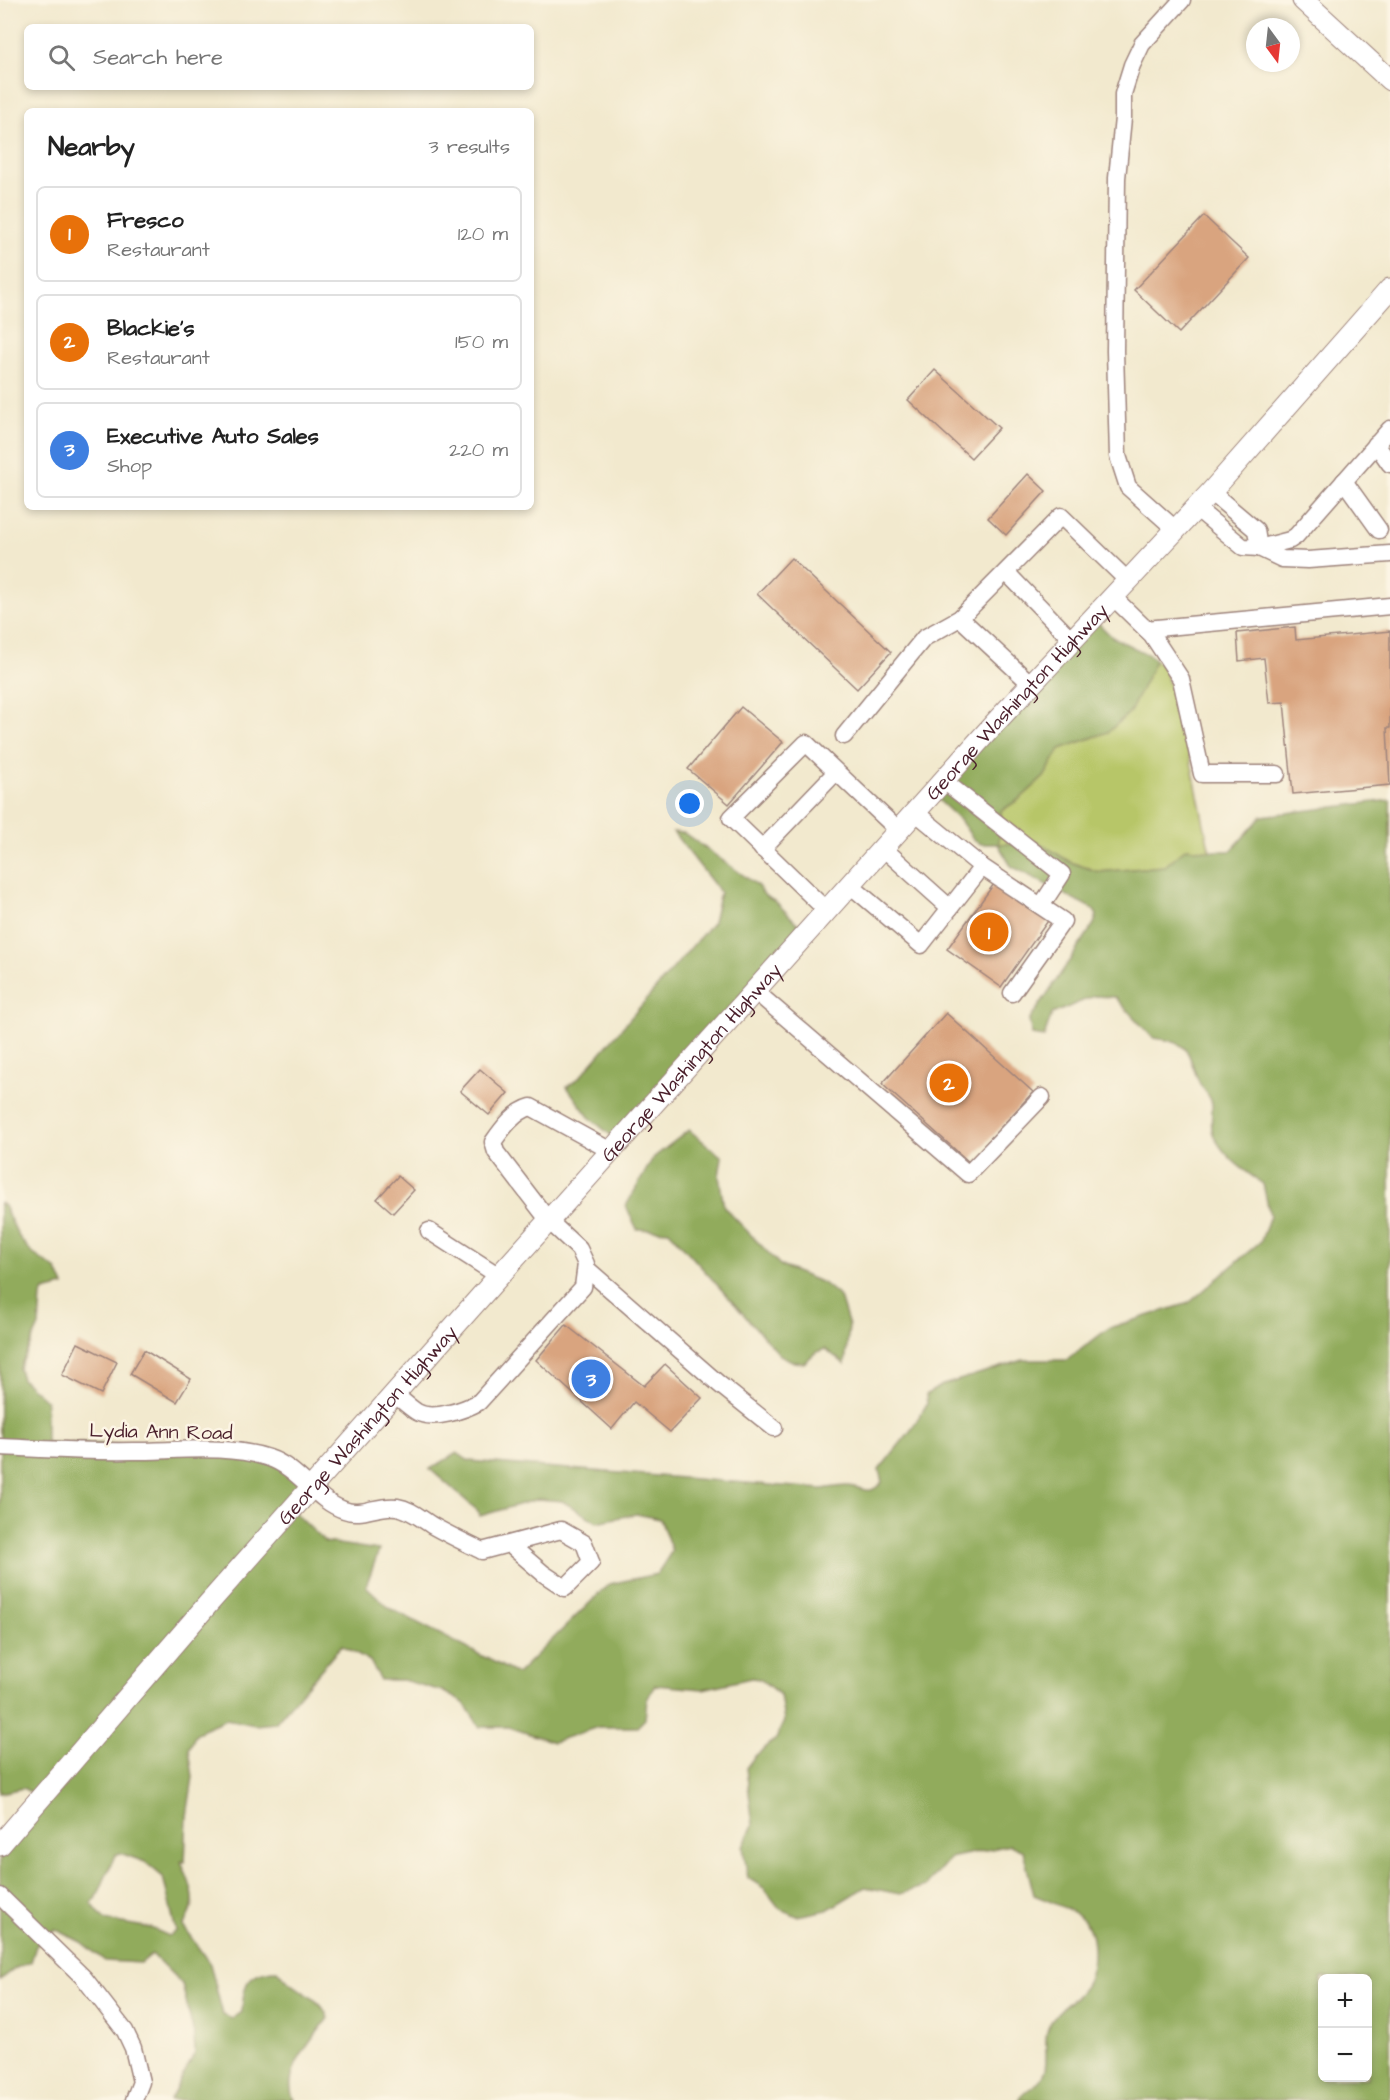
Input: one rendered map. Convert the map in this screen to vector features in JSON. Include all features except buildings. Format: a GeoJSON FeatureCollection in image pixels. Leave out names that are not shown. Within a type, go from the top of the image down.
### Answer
{"type":"FeatureCollection","features":[{"type":"Feature","properties":{"kind":"main road"},"geometry":{"type":"LineString","coordinates":[[1304,0],[1390,80]]}},
{"type":"Feature","properties":{"kind":"main road"},"geometry":{"type":"LineString","coordinates":[[1366,58],[1390,96]]}},
{"type":"Feature","properties":{"kind":"main road","name":"George Washington Highway"},"geometry":{"type":"LineString","coordinates":[[0,1845],[311,1487],[499,1276],[1031,684],[1211,492],[1390,289]]}},
{"type":"Feature","properties":{"kind":"street"},"geometry":{"type":"LineString","coordinates":[[1175,529],[1128,487],[1118,456],[1115,351],[1117,178],[1123,94],[1132,65],[1142,44],[1182,0]]}},
{"type":"Feature","properties":{"kind":"street"},"geometry":{"type":"LineString","coordinates":[[1196,508],[1243,547],[1259,548],[1290,540],[1390,429]]}},
{"type":"Feature","properties":{"kind":"street"},"geometry":{"type":"LineString","coordinates":[[1376,444],[1390,464]]}},
{"type":"Feature","properties":{"kind":"street"},"geometry":{"type":"LineString","coordinates":[[1344,481],[1378,530]]}},
{"type":"Feature","properties":{"kind":"street"},"geometry":{"type":"LineString","coordinates":[[1211,492],[1257,530],[1259,548]]}},
{"type":"Feature","properties":{"kind":"street"},"geometry":{"type":"LineString","coordinates":[[844,736],[924,638],[960,618],[1061,516],[1128,580]]}},
{"type":"Feature","properties":{"kind":"street"},"geometry":{"type":"LineString","coordinates":[[1259,548],[1282,559],[1291,560],[1355,558],[1390,554]]}},
{"type":"Feature","properties":{"kind":"street"},"geometry":{"type":"LineString","coordinates":[[1006,572],[1072,640]]}},
{"type":"Feature","properties":{"kind":"street"},"geometry":{"type":"LineString","coordinates":[[1112,596],[1152,635],[1181,679],[1202,774],[1277,774]]}},
{"type":"Feature","properties":{"kind":"street"},"geometry":{"type":"LineString","coordinates":[[1146,629],[1390,606]]}},
{"type":"Feature","properties":{"kind":"street"},"geometry":{"type":"LineString","coordinates":[[960,618],[1031,684]]}},
{"type":"Feature","properties":{"kind":"street"},"geometry":{"type":"LineString","coordinates":[[827,911],[731,818],[806,743],[899,831]]}},
{"type":"Feature","properties":{"kind":"street"},"geometry":{"type":"LineString","coordinates":[[762,849],[836,772]]}},
{"type":"Feature","properties":{"kind":"street"},"geometry":{"type":"LineString","coordinates":[[944,781],[1062,874],[1041,906]]}},
{"type":"Feature","properties":{"kind":"street"},"geometry":{"type":"LineString","coordinates":[[915,812],[982,867],[1063,921],[1012,993]]}},
{"type":"Feature","properties":{"kind":"street"},"geometry":{"type":"LineString","coordinates":[[883,848],[950,908]]}},
{"type":"Feature","properties":{"kind":"street"},"geometry":{"type":"LineString","coordinates":[[850,885],[921,945],[982,867]]}},
{"type":"Feature","properties":{"kind":"street"},"geometry":{"type":"LineString","coordinates":[[755,991],[968,1174],[1042,1097]]}},
{"type":"Feature","properties":{"kind":"street"},"geometry":{"type":"LineString","coordinates":[[611,1152],[531,1107],[522,1109],[493,1142],[496,1152],[549,1221],[579,1249],[586,1268],[719,1384],[774,1428]]}},
{"type":"Feature","properties":{"kind":"street"},"geometry":{"type":"LineString","coordinates":[[429,1231],[499,1276]]}},
{"type":"Feature","properties":{"kind":"street"},"geometry":{"type":"LineString","coordinates":[[394,1394],[419,1413],[429,1416],[462,1411],[479,1402],[583,1287],[586,1268]]}},
{"type":"Feature","properties":{"kind":"street","name":"Lydia Ann Road"},"geometry":{"type":"LineString","coordinates":[[0,1447],[96,1452],[216,1451],[253,1454],[282,1464],[329,1503],[352,1513],[368,1512],[384,1507],[398,1507],[413,1512],[432,1526],[482,1551],[561,1530],[584,1543],[591,1562],[565,1588],[544,1574],[509,1544]]}},
{"type":"Feature","properties":{"kind":"street"},"geometry":{"type":"LineString","coordinates":[[0,1896],[84,1978],[125,2031],[133,2048],[141,2082],[134,2100]]}},
{"type":"Feature","properties":{"kind":"green space"},"geometry":{"type":"Polygon","coordinates":[[[1090,615],[1112,637],[1151,656],[1155,661],[1130,712],[1108,732],[1060,749],[1044,777],[1021,798],[1001,811],[999,844],[1038,842],[1070,862],[1099,872],[1165,866],[1186,848],[1231,851],[1262,816],[1390,800],[1390,2100],[1018,2100],[1043,2075],[1046,2062],[1047,2031],[1054,2017],[1080,1993],[1086,1984],[1093,1949],[1092,1939],[1085,1922],[1063,1907],[1034,1895],[1023,1851],[1010,1845],[950,1858],[926,1886],[900,1894],[865,1887],[827,1910],[797,1916],[780,1909],[764,1888],[748,1878],[743,1847],[753,1825],[746,1768],[755,1756],[776,1739],[784,1721],[780,1695],[760,1679],[751,1678],[703,1689],[655,1685],[647,1699],[645,1719],[637,1727],[598,1727],[553,1742],[509,1727],[480,1727],[464,1703],[442,1691],[403,1680],[380,1680],[370,1661],[342,1645],[275,1723],[255,1725],[226,1719],[205,1728],[195,1736],[189,1749],[193,1777],[187,1816],[185,1862],[181,1861],[191,1886],[193,1901],[189,1917],[183,1926],[210,1964],[223,2015],[232,2019],[242,2012],[246,1987],[253,1976],[277,1970],[324,2010],[328,2018],[300,2057],[291,2078],[294,2100],[170,2100],[195,2053],[194,2035],[182,1984],[152,1954],[141,1963],[105,1961],[81,1942],[55,1929],[36,1946],[31,1962],[16,1968],[0,1980],[0,1841],[37,1796],[23,1788],[0,1793],[0,1203],[4,1206],[19,1237],[32,1253],[57,1270],[64,1286],[44,1291],[41,1296],[39,1326],[19,1369],[22,1379],[46,1400],[46,1442],[271,1451],[318,1470],[291,1509],[325,1542],[379,1550],[366,1586],[389,1608],[517,1674],[609,1584],[657,1574],[672,1551],[660,1519],[636,1514],[597,1522],[562,1501],[538,1499],[480,1516],[478,1511],[430,1469],[457,1453],[469,1461],[822,1489],[853,1486],[865,1490],[873,1489],[882,1482],[879,1470],[911,1430],[927,1404],[926,1395],[940,1386],[1023,1360],[1067,1360],[1109,1328],[1189,1303],[1261,1241],[1270,1215],[1263,1184],[1236,1163],[1218,1144],[1212,1129],[1211,1101],[1200,1084],[1187,1051],[1182,1046],[1153,1038],[1115,997],[1094,996],[1052,1014],[1044,1037],[1032,1035],[1029,1021],[1094,924],[1097,915],[1093,909],[1011,866],[998,844],[981,844],[974,840],[960,820],[931,793],[1090,615]],[[120,1853],[115,1855],[96,1899],[91,1903],[105,1920],[151,1928],[169,1936],[176,1931],[163,1877],[145,1862],[120,1853]]]}},
{"type":"Feature","properties":{"kind":"green space"},"geometry":{"type":"Polygon","coordinates":[[[1151,656],[1164,668],[1186,738],[1209,848],[1212,851],[1186,848],[1166,866],[1099,872],[1070,862],[1038,842],[998,844],[1001,811],[1021,798],[1044,777],[1060,749],[1108,732],[1155,661],[1151,656]]]}},
{"type":"Feature","properties":{"kind":"green space"},"geometry":{"type":"Polygon","coordinates":[[[673,832],[684,833],[757,885],[765,896],[776,902],[804,930],[614,1138],[589,1117],[567,1087],[579,1078],[713,922],[720,892],[673,832]]]}},
{"type":"Feature","properties":{"kind":"green space"},"geometry":{"type":"Polygon","coordinates":[[[689,1130],[722,1157],[719,1176],[724,1207],[781,1266],[823,1283],[840,1297],[849,1326],[845,1364],[825,1349],[815,1353],[804,1363],[794,1362],[780,1355],[669,1231],[637,1229],[626,1206],[653,1158],[689,1130]]]}},
{"type":"Feature","properties":{"kind":"place","name":"Fresco"},"geometry":{"type":"Point","coordinates":[989,932]}},
{"type":"Feature","properties":{"kind":"place","name":"Blackie's"},"geometry":{"type":"Point","coordinates":[949,1083]}},
{"type":"Feature","properties":{"kind":"place","name":"Executive Auto Sales"},"geometry":{"type":"Point","coordinates":[591,1379]}}]}
